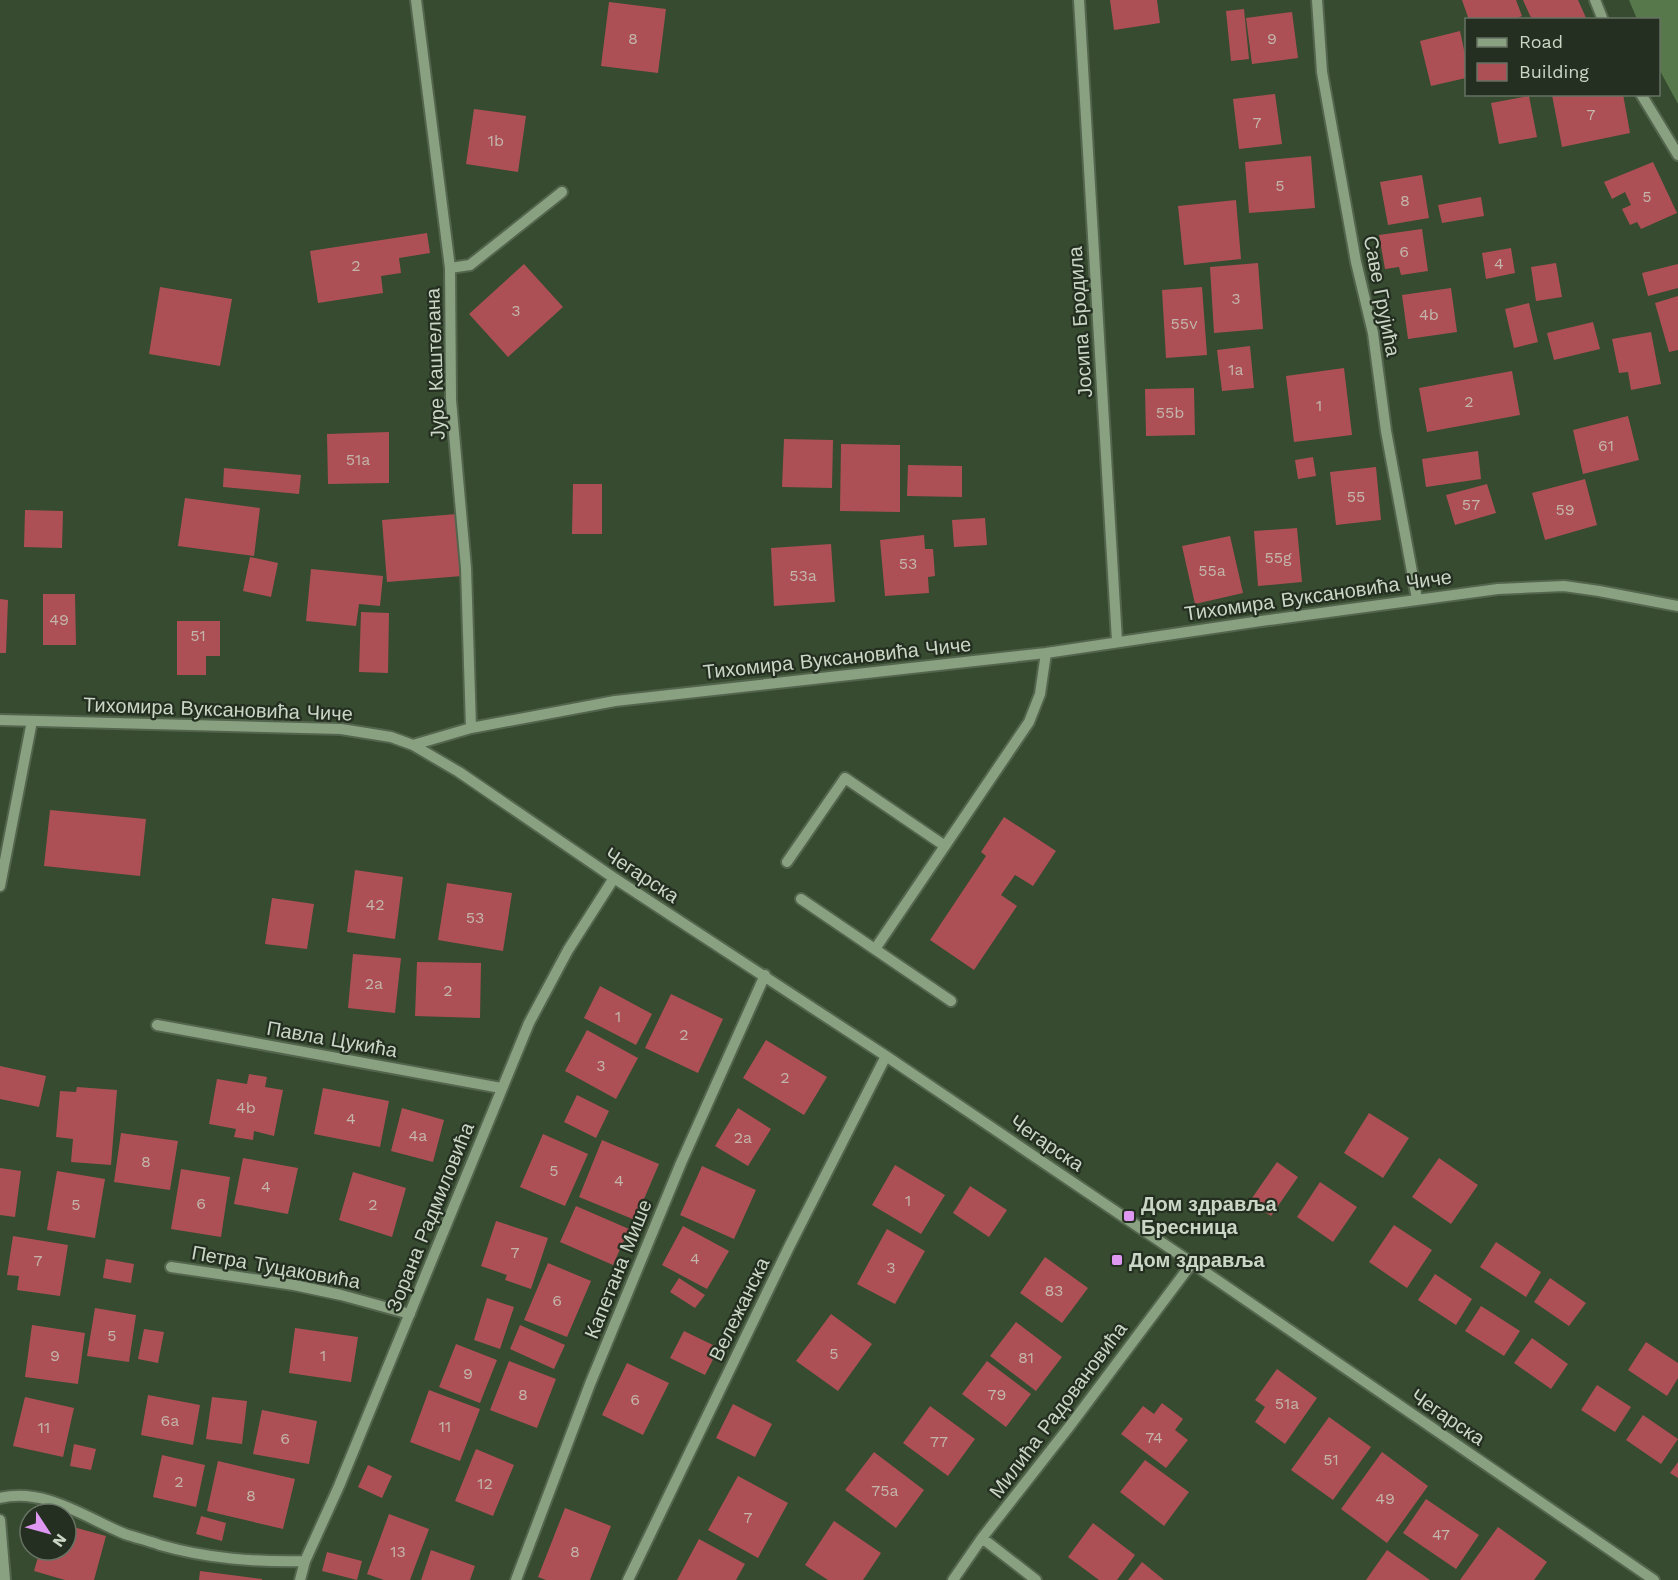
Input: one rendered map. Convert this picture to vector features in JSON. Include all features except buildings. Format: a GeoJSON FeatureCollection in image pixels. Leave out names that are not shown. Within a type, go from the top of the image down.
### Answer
{"type":"FeatureCollection","features":[{"type":"Feature","properties":{"kind":"street","name":"Јуре Каштелана"},"geometry":{"type":"LineString","coordinates":[[416,0],[450,268],[451,400],[466,568],[471,728]]}},
{"type":"Feature","properties":{"kind":"street","name":"Јосипа Бродила"},"geometry":{"type":"LineString","coordinates":[[1079,0],[1117,641]]}},
{"type":"Feature","properties":{"kind":"street","name":"Саве Грујића"},"geometry":{"type":"LineString","coordinates":[[1317,0],[1323,72],[1330,117],[1356,262],[1373,333],[1386,431],[1418,599]]}},
{"type":"Feature","properties":{"kind":"street"},"geometry":{"type":"LineString","coordinates":[[1596,0],[1602,18]]}},
{"type":"Feature","properties":{"kind":"street"},"geometry":{"type":"LineString","coordinates":[[1642,96],[1678,155]]}},
{"type":"Feature","properties":{"kind":"street"},"geometry":{"type":"LineString","coordinates":[[450,268],[470,266],[562,192]]}},
{"type":"Feature","properties":{"kind":"street","name":"Тихомира Вуксановића Чиче"},"geometry":{"type":"LineString","coordinates":[[0,720],[341,729],[391,737],[413,745],[471,728],[615,701],[1046,653],[1117,641],[1498,589],[1564,586],[1678,606]]}},
{"type":"Feature","properties":{"kind":"street"},"geometry":{"type":"LineString","coordinates":[[875,949],[1029,722],[1040,694],[1046,653]]}},
{"type":"Feature","properties":{"kind":"street"},"geometry":{"type":"LineString","coordinates":[[0,886],[32,721]]}},
{"type":"Feature","properties":{"kind":"street","name":"Чегарска"},"geometry":{"type":"LineString","coordinates":[[413,745],[459,772],[614,878],[886,1056],[1654,1580]]}},
{"type":"Feature","properties":{"kind":"street"},"geometry":{"type":"LineString","coordinates":[[787,862],[845,778],[945,846]]}},
{"type":"Feature","properties":{"kind":"street","name":"Зорана Радмиловића"},"geometry":{"type":"LineString","coordinates":[[300,1580],[305,1561],[410,1314],[501,1088],[550,980],[614,878]]}},
{"type":"Feature","properties":{"kind":"street"},"geometry":{"type":"LineString","coordinates":[[801,899],[951,1001]]}},
{"type":"Feature","properties":{"kind":"street","name":"Капетана Мише"},"geometry":{"type":"LineString","coordinates":[[516,1580],[590,1384],[681,1163],[765,975]]}},
{"type":"Feature","properties":{"kind":"street","name":"Павла Цукића"},"geometry":{"type":"LineString","coordinates":[[157,1025],[501,1088]]}},
{"type":"Feature","properties":{"kind":"street","name":"Вележанска"},"geometry":{"type":"LineString","coordinates":[[628,1580],[789,1247],[886,1056]]}},
{"type":"Feature","properties":{"kind":"street","name":"Милића Радовановића"},"geometry":{"type":"LineString","coordinates":[[953,1580],[982,1538],[1192,1263]]}},
{"type":"Feature","properties":{"kind":"street","name":"Петра Туцаковића"},"geometry":{"type":"LineString","coordinates":[[171,1267],[341,1294],[410,1314]]}},
{"type":"Feature","properties":{"kind":"street"},"geometry":{"type":"LineString","coordinates":[[0,1498],[26,1495],[42,1499],[126,1534],[163,1546],[201,1554],[237,1560],[305,1561]]}},
{"type":"Feature","properties":{"kind":"street"},"geometry":{"type":"LineString","coordinates":[[0,1520],[5,1580]]}},
{"type":"Feature","properties":{"kind":"street"},"geometry":{"type":"LineString","coordinates":[[982,1538],[1036,1580]]}},
{"type":"Feature","properties":{"kind":"green space"},"geometry":{"type":"Polygon","coordinates":[[[1629,0],[1678,0],[1678,104],[1660,71],[1660,18],[1637,18],[1629,0]]]}},
{"type":"Feature","properties":{"kind":"place","name":"Дом здравља Бресница"},"geometry":{"type":"Point","coordinates":[1129,1216]}},
{"type":"Feature","properties":{"kind":"place","name":"Дом здравља"},"geometry":{"type":"Point","coordinates":[1117,1260]}}]}
